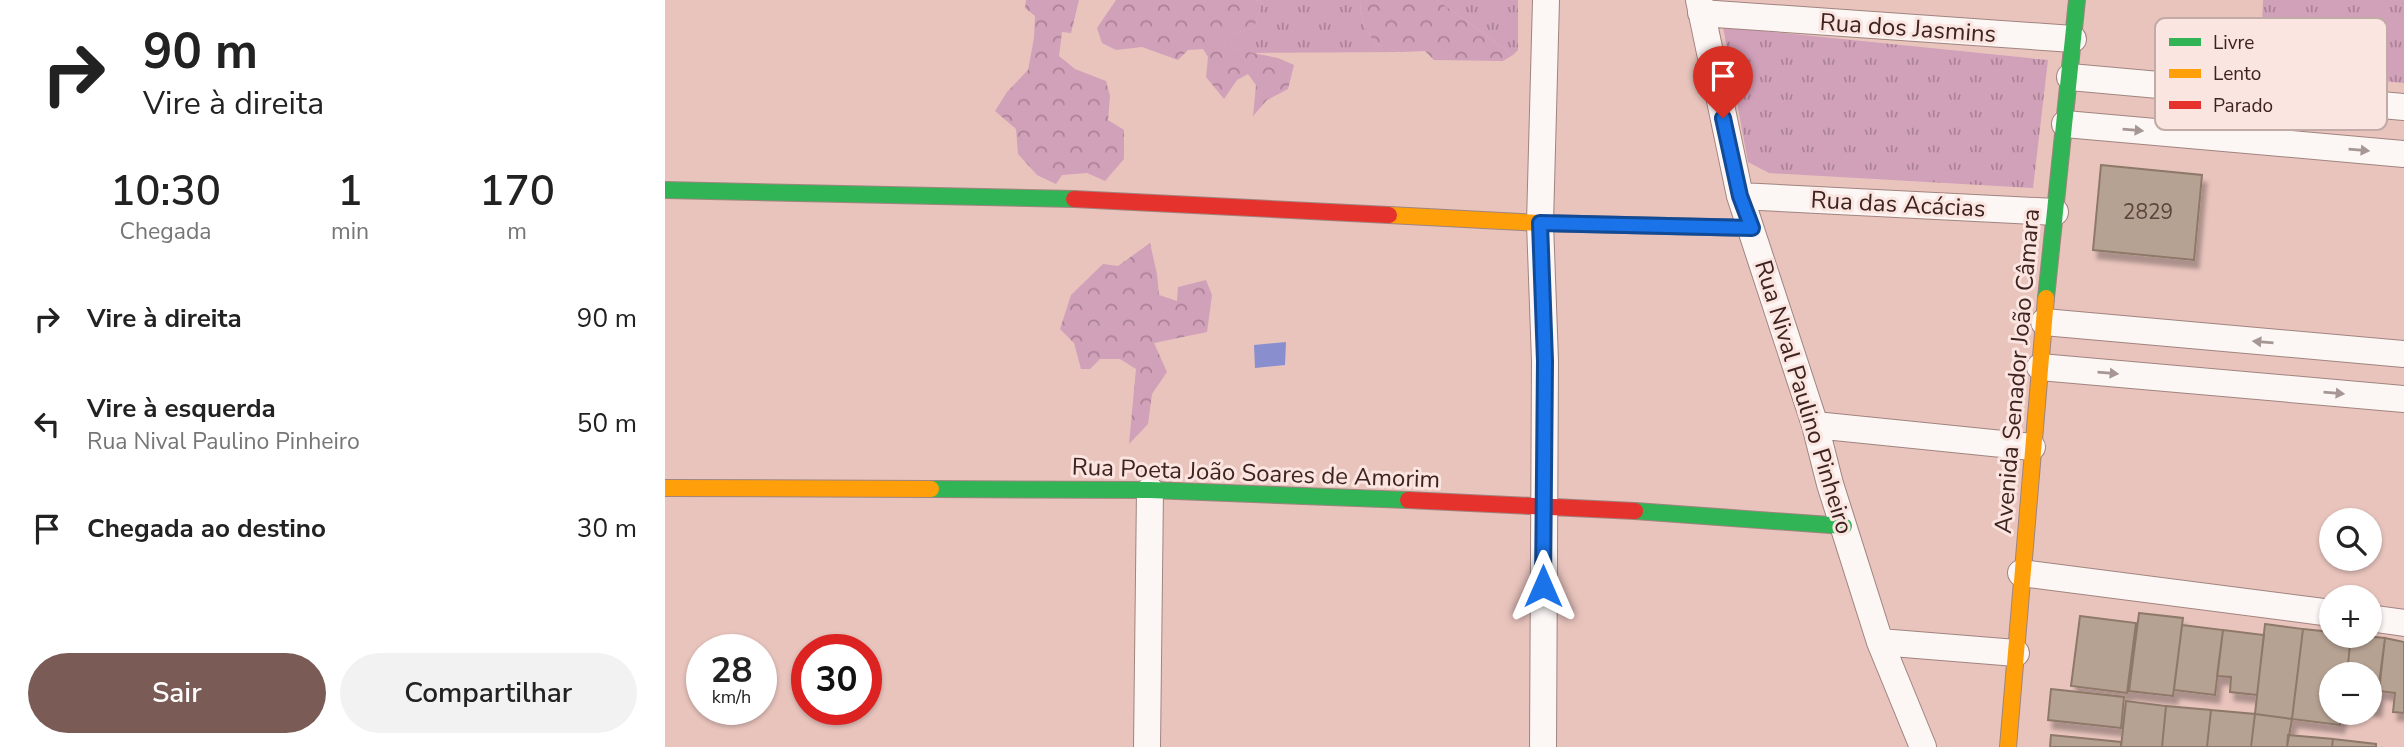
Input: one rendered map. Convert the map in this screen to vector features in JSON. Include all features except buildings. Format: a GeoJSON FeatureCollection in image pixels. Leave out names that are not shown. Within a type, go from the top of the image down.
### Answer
{"type":"FeatureCollection","features":[{"type":"Feature","properties":{"kind":"street"},"geometry":{"type":"LineString","coordinates":[[1543,747],[1545,361],[1540,223],[1546,0]]}},
{"type":"Feature","properties":{"kind":"street","name":"Avenida Senador João Câmara"},"geometry":{"type":"LineString","coordinates":[[2008,747],[2032,447],[2077,0]]}},
{"type":"Feature","properties":{"kind":"street","name":"Rua dos Jasmins"},"geometry":{"type":"LineString","coordinates":[[1700,7],[2073,39]]}},
{"type":"Feature","properties":{"kind":"street","name":"Rua Nival Paulino Pinheiro"},"geometry":{"type":"LineString","coordinates":[[1700,7],[1740,196],[1815,425],[1880,642],[1923,747]]}},
{"type":"Feature","properties":{"kind":"street"},"geometry":{"type":"LineString","coordinates":[[2070,77],[2155,85]]}},
{"type":"Feature","properties":{"kind":"street"},"geometry":{"type":"LineString","coordinates":[[2065,124],[2404,155]]}},
{"type":"Feature","properties":{"kind":"street"},"geometry":{"type":"LineString","coordinates":[[665,190],[1054,198],[1540,223],[1752,228]]}},
{"type":"Feature","properties":{"kind":"street","name":"Rua das Acácias"},"geometry":{"type":"LineString","coordinates":[[1740,196],[2055,212]]}},
{"type":"Feature","properties":{"kind":"street"},"geometry":{"type":"LineString","coordinates":[[2044,322],[2404,354]]}},
{"type":"Feature","properties":{"kind":"street"},"geometry":{"type":"LineString","coordinates":[[2040,367],[2404,399]]}},
{"type":"Feature","properties":{"kind":"street"},"geometry":{"type":"LineString","coordinates":[[1815,425],[2032,447]]}},
{"type":"Feature","properties":{"kind":"street","name":"Rua Poeta João Soares de Amorim"},"geometry":{"type":"LineString","coordinates":[[665,488],[1150,490],[1543,505],[1844,526]]}},
{"type":"Feature","properties":{"kind":"street"},"geometry":{"type":"LineString","coordinates":[[1147,747],[1150,490]]}},
{"type":"Feature","properties":{"kind":"street"},"geometry":{"type":"LineString","coordinates":[[2021,573],[2319,611]]}},
{"type":"Feature","properties":{"kind":"street"},"geometry":{"type":"LineString","coordinates":[[2382,619],[2404,622]]}},
{"type":"Feature","properties":{"kind":"street"},"geometry":{"type":"LineString","coordinates":[[1880,642],[2016,653]]}},
{"type":"Feature","properties":{"kind":"green space"},"geometry":{"type":"Polygon","coordinates":[[[1026,0],[1079,0],[1071,33],[1062,32],[1059,56],[1075,69],[1106,81],[1110,96],[1108,120],[1124,130],[1124,159],[1105,181],[1087,173],[1062,175],[1056,184],[1037,175],[1018,154],[1016,129],[995,111],[1007,92],[1028,70],[1035,16],[1025,8],[1026,0]]]}},
{"type":"Feature","properties":{"kind":"green space"},"geometry":{"type":"Polygon","coordinates":[[[1116,0],[1256,0],[1262,3],[1254,28],[1224,36],[1233,49],[1278,58],[1294,65],[1288,89],[1267,100],[1253,116],[1256,85],[1248,74],[1237,80],[1224,99],[1206,77],[1208,57],[1203,49],[1188,50],[1178,60],[1142,47],[1116,50],[1102,43],[1097,28],[1116,0]]]}},
{"type":"Feature","properties":{"kind":"green space"},"geometry":{"type":"Polygon","coordinates":[[[1256,0],[1360,0],[1364,23],[1375,44],[1401,52],[1250,53],[1233,49],[1223,36],[1254,28],[1262,3],[1256,0]]]}},
{"type":"Feature","properties":{"kind":"green space"},"geometry":{"type":"Polygon","coordinates":[[[1360,0],[1437,0],[1513,55],[1503,61],[1434,60],[1425,51],[1401,52],[1375,44],[1364,23],[1360,0]]]}},
{"type":"Feature","properties":{"kind":"green space"},"geometry":{"type":"Polygon","coordinates":[[[1437,0],[1518,0],[1518,50],[1513,55],[1437,0]]]}},
{"type":"Feature","properties":{"kind":"green space"},"geometry":{"type":"Polygon","coordinates":[[[2263,0],[2404,0],[2404,83],[2387,81],[2387,18],[2262,18],[2263,0]]]}},
{"type":"Feature","properties":{"kind":"green space"},"geometry":{"type":"Polygon","coordinates":[[[1723,27],[2048,60],[2033,188],[1769,173],[1748,162],[1723,27]]]}},
{"type":"Feature","properties":{"kind":"green space"},"geometry":{"type":"Polygon","coordinates":[[[1150,243],[1159,295],[1177,301],[1178,287],[1206,280],[1212,295],[1207,332],[1154,343],[1167,372],[1152,394],[1148,424],[1129,444],[1136,369],[1120,359],[1100,359],[1090,369],[1081,369],[1074,343],[1060,329],[1071,295],[1103,264],[1118,266],[1150,243]]]}},
{"type":"Feature","properties":{"kind":"water"},"geometry":{"type":"Polygon","coordinates":[[[1286,342],[1285,365],[1255,368],[1254,345],[1286,342]]]}},
{"type":"Feature","properties":{"kind":"traffic: fast"},"geometry":{"type":"LineString","coordinates":[[2046,298],[2077,0]]}},
{"type":"Feature","properties":{"kind":"traffic: fast"},"geometry":{"type":"LineString","coordinates":[[665,190],[1074,199]]}},
{"type":"Feature","properties":{"kind":"traffic: fast"},"geometry":{"type":"LineString","coordinates":[[931,489],[1150,490],[1408,500]]}},
{"type":"Feature","properties":{"kind":"traffic: fast"},"geometry":{"type":"LineString","coordinates":[[1635,511],[1844,526]]}},
{"type":"Feature","properties":{"kind":"traffic: slow"},"geometry":{"type":"LineString","coordinates":[[1389,215],[1540,223],[1752,228]]}},
{"type":"Feature","properties":{"kind":"traffic: slow"},"geometry":{"type":"LineString","coordinates":[[2008,747],[2046,298]]}},
{"type":"Feature","properties":{"kind":"traffic: slow"},"geometry":{"type":"LineString","coordinates":[[665,488],[931,489]]}},
{"type":"Feature","properties":{"kind":"traffic: jam"},"geometry":{"type":"LineString","coordinates":[[1074,199],[1389,215]]}},
{"type":"Feature","properties":{"kind":"traffic: jam"},"geometry":{"type":"LineString","coordinates":[[1408,500],[1635,511]]}},
{"type":"Feature","properties":{"kind":"route"},"geometry":{"type":"LineString","coordinates":[[1543,586],[1545,361],[1540,223],[1752,228],[1740,196],[1723,118]]}}]}
